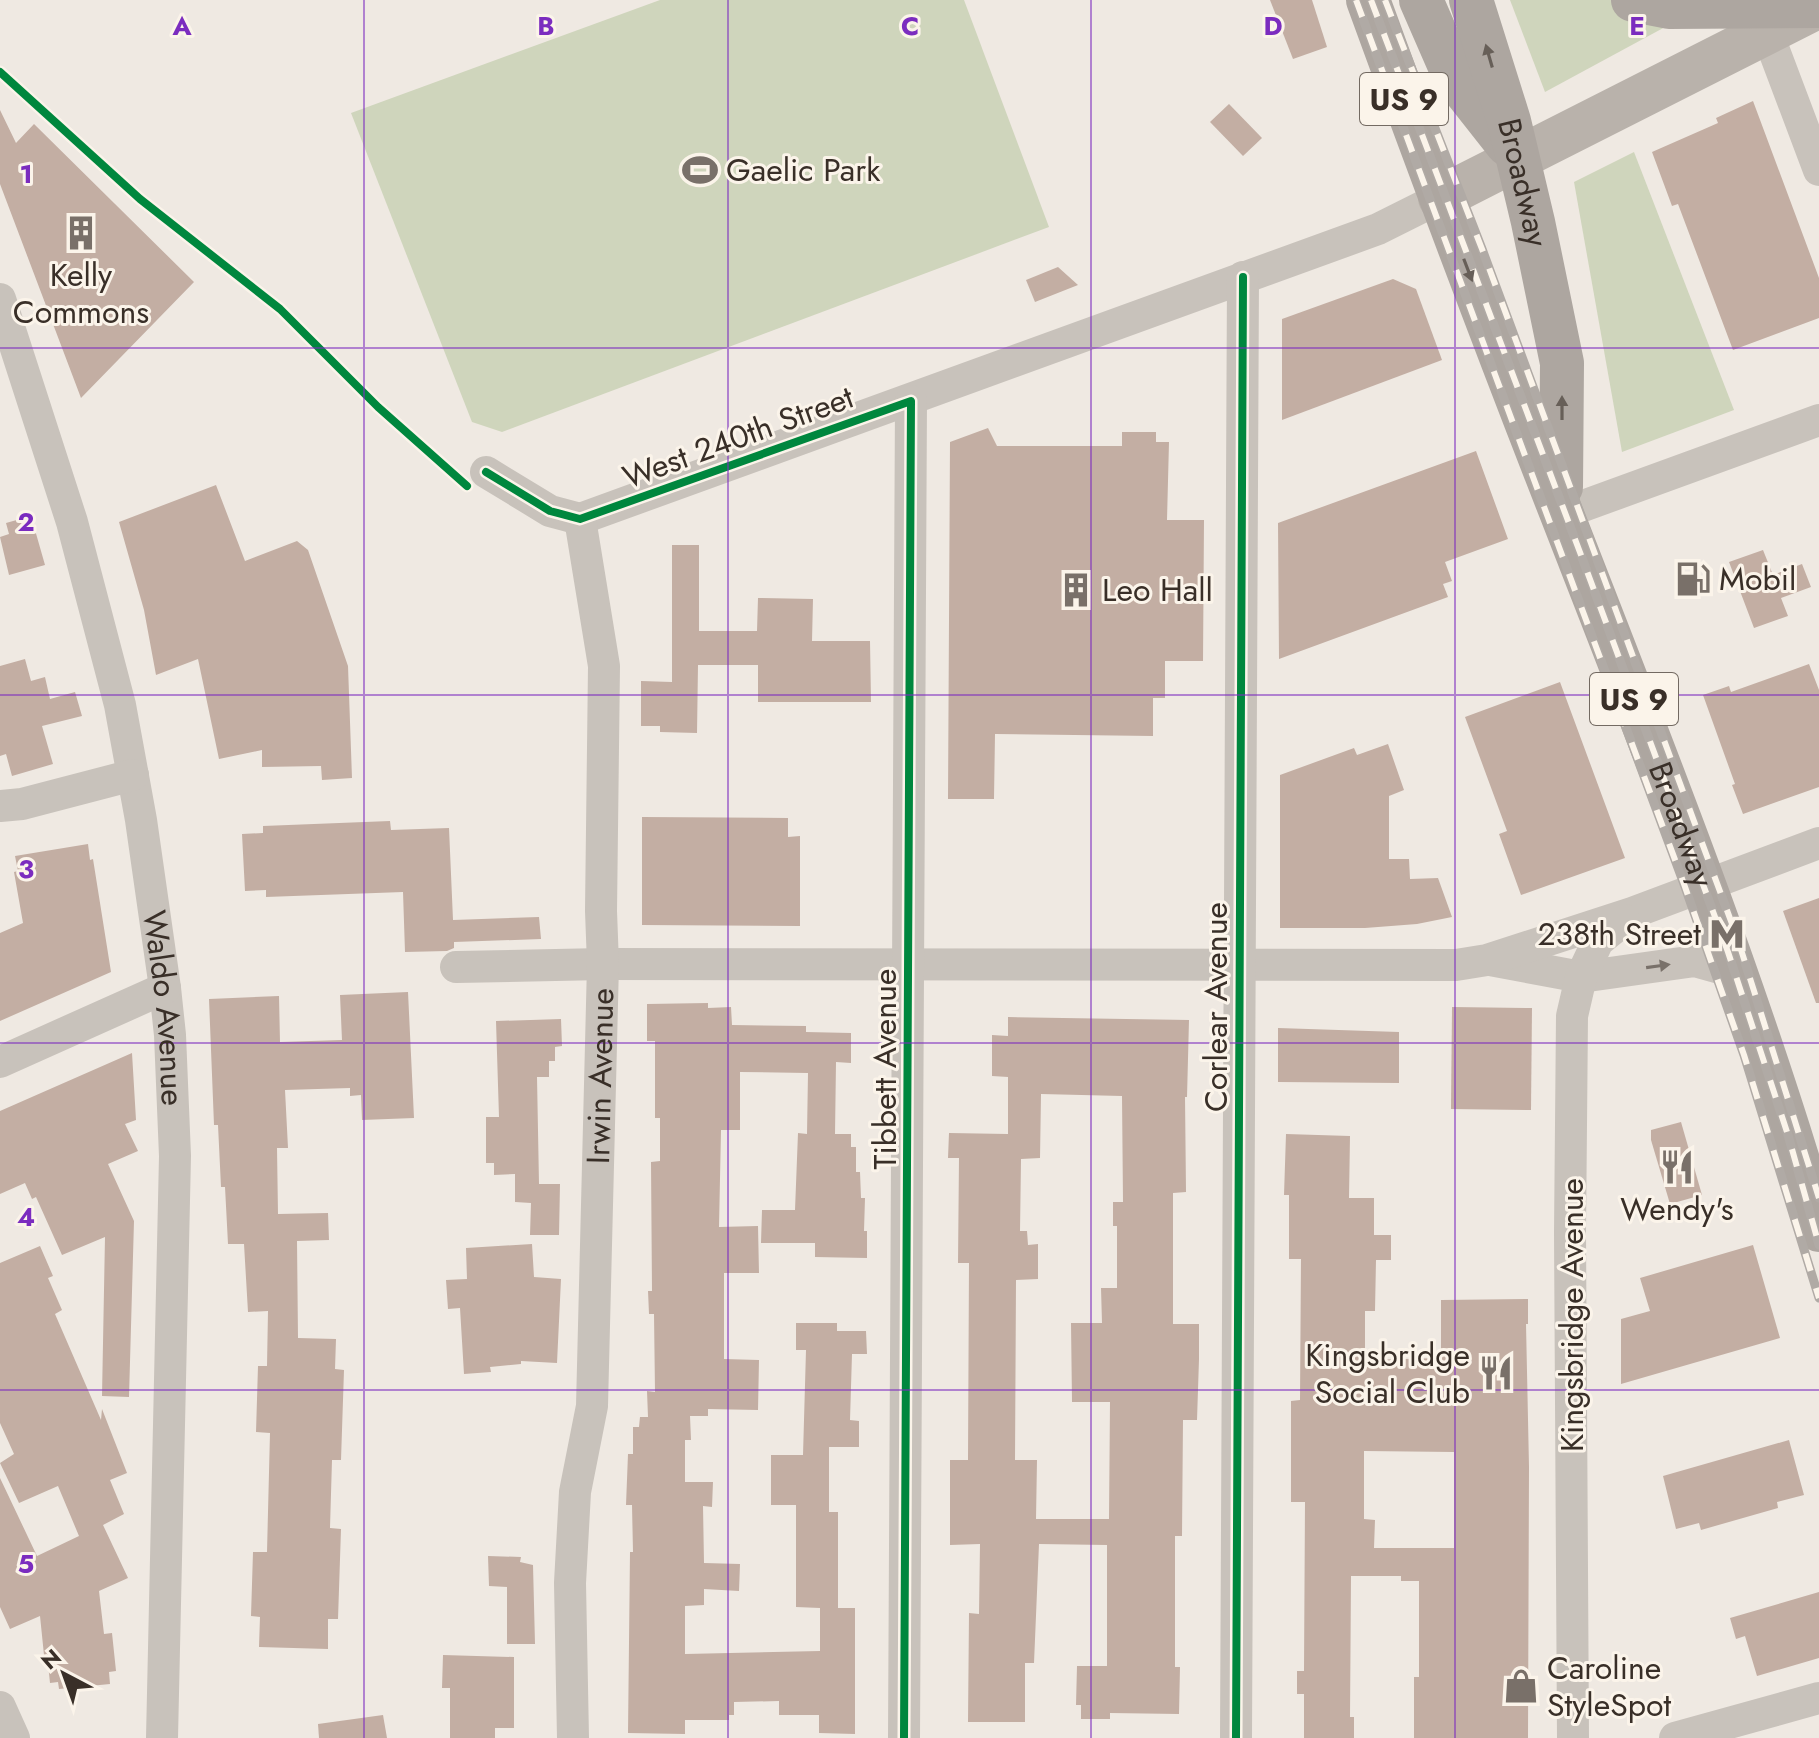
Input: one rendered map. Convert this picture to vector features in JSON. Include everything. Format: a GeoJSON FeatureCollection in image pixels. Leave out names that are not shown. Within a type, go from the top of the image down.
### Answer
{"type":"FeatureCollection","features":[{"type":"Feature","properties":{"kind":"main road","name":"Broadway"},"geometry":{"type":"LineString","coordinates":[[1368,0],[1440,198],[1706,885],[1738,973],[1818,1222]]}},
{"type":"Feature","properties":{"kind":"main road","name":"Broadway"},"geometry":{"type":"LineString","coordinates":[[1400,0],[1440,198]]}},
{"type":"Feature","properties":{"kind":"main road"},"geometry":{"type":"LineString","coordinates":[[1421,0],[1455,78],[1518,158]]}},
{"type":"Feature","properties":{"kind":"main road","name":"Broadway"},"geometry":{"type":"LineString","coordinates":[[1471,0],[1518,158],[1562,363],[1561,514]]}},
{"type":"Feature","properties":{"kind":"main road"},"geometry":{"type":"LineString","coordinates":[[1633,0],[1684,7],[1819,6]]}},
{"type":"Feature","properties":{"kind":"main road"},"geometry":{"type":"LineString","coordinates":[[1440,198],[1819,6]]}},
{"type":"Feature","properties":{"kind":"street"},"geometry":{"type":"LineString","coordinates":[[1767,32],[1819,170]]}},
{"type":"Feature","properties":{"kind":"street","name":"West 240th Street"},"geometry":{"type":"LineString","coordinates":[[580,519],[1378,229],[1440,198]]}},
{"type":"Feature","properties":{"kind":"street","name":"Corlear Avenue"},"geometry":{"type":"LineString","coordinates":[[1236,1738],[1243,277]]}},
{"type":"Feature","properties":{"kind":"street","name":"Waldo Avenue"},"geometry":{"type":"LineString","coordinates":[[0,299],[72,522],[120,705],[165,988],[175,1156],[162,1738]]}},
{"type":"Feature","properties":{"kind":"street","name":"Tibbett Avenue"},"geometry":{"type":"LineString","coordinates":[[904,1738],[911,401]]}},
{"type":"Feature","properties":{"kind":"street"},"geometry":{"type":"LineString","coordinates":[[1561,514],[1819,420]]}},
{"type":"Feature","properties":{"kind":"street"},"geometry":{"type":"LineString","coordinates":[[486,472],[550,511],[580,519]]}},
{"type":"Feature","properties":{"kind":"street","name":"Irwin Avenue"},"geometry":{"type":"LineString","coordinates":[[573,1738],[570,1583],[575,1492],[592,1406],[603,964],[604,666],[580,519]]}},
{"type":"Feature","properties":{"kind":"street"},"geometry":{"type":"LineString","coordinates":[[0,806],[22,804],[133,775]]}},
{"type":"Feature","properties":{"kind":"street"},"geometry":{"type":"LineString","coordinates":[[456,967],[603,964],[1422,966],[1487,960],[1632,913],[1819,843]]}},
{"type":"Feature","properties":{"kind":"street","name":"Kingsbridge Avenue"},"geometry":{"type":"LineString","coordinates":[[1573,1738],[1572,1016],[1581,977],[1598,941],[1632,913]]}},
{"type":"Feature","properties":{"kind":"street"},"geometry":{"type":"LineString","coordinates":[[1487,960],[1581,977],[1695,961],[1738,973]]}},
{"type":"Feature","properties":{"kind":"street"},"geometry":{"type":"LineString","coordinates":[[0,1062],[165,988]]}},
{"type":"Feature","properties":{"kind":"street"},"geometry":{"type":"LineString","coordinates":[[1675,1738],[1819,1698]]}},
{"type":"Feature","properties":{"kind":"street"},"geometry":{"type":"LineString","coordinates":[[0,1707],[14,1738]]}},
{"type":"Feature","properties":{"kind":"green space","name":"Gaelic Park"},"geometry":{"type":"Polygon","coordinates":[[[660,0],[964,0],[1049,227],[502,432],[472,422],[351,113],[660,0]]]}},
{"type":"Feature","properties":{"kind":"green space"},"geometry":{"type":"Polygon","coordinates":[[[1510,0],[1715,0],[1545,92],[1510,0]]]}},
{"type":"Feature","properties":{"kind":"green space"},"geometry":{"type":"Polygon","coordinates":[[[1634,152],[1734,410],[1622,452],[1574,182],[1634,152]]]}},
{"type":"Feature","properties":{"kind":"building"},"geometry":{"type":"Polygon","coordinates":[[[1270,0],[1312,0],[1327,47],[1293,59],[1270,0]]]}},
{"type":"Feature","properties":{"kind":"building"},"geometry":{"type":"Polygon","coordinates":[[[1753,101],[1819,278],[1819,318],[1733,350],[1678,204],[1672,206],[1652,152],[1718,123],[1716,118],[1753,101]]]}},
{"type":"Feature","properties":{"kind":"building"},"geometry":{"type":"Polygon","coordinates":[[[1229,104],[1262,138],[1243,156],[1210,122],[1229,104]]]}},
{"type":"Feature","properties":{"kind":"building","name":"Kelly Commons"},"geometry":{"type":"Polygon","coordinates":[[[0,110],[16,143],[34,124],[194,282],[81,398],[0,184],[0,110]]]}},
{"type":"Feature","properties":{"kind":"building"},"geometry":{"type":"Polygon","coordinates":[[[1058,267],[1078,285],[1035,302],[1026,280],[1058,267]]]}},
{"type":"Feature","properties":{"kind":"building"},"geometry":{"type":"Polygon","coordinates":[[[1393,279],[1416,289],[1442,360],[1282,420],[1282,319],[1393,279]]]}},
{"type":"Feature","properties":{"kind":"building","name":"Leo Hall"},"geometry":{"type":"Polygon","coordinates":[[[988,428],[997,446],[1122,446],[1122,432],[1156,432],[1156,442],[1169,442],[1167,520],[1204,520],[1203,661],[1165,661],[1165,698],[1153,698],[1153,736],[995,734],[994,799],[948,799],[950,442],[988,428]]]}},
{"type":"Feature","properties":{"kind":"building"},"geometry":{"type":"Polygon","coordinates":[[[1476,451],[1508,539],[1445,562],[1452,581],[1443,584],[1448,597],[1279,659],[1278,523],[1476,451]]]}},
{"type":"Feature","properties":{"kind":"building"},"geometry":{"type":"Polygon","coordinates":[[[216,485],[245,561],[297,541],[308,550],[348,666],[352,778],[322,780],[321,766],[262,767],[262,750],[219,759],[198,659],[156,675],[144,610],[119,522],[216,485]]]}},
{"type":"Feature","properties":{"kind":"building"},"geometry":{"type":"Polygon","coordinates":[[[31,516],[45,565],[9,575],[0,537],[9,534],[6,523],[31,516]]]}},
{"type":"Feature","properties":{"kind":"building"},"geometry":{"type":"Polygon","coordinates":[[[672,545],[699,545],[699,631],[757,631],[758,598],[813,599],[812,641],[870,641],[871,702],[758,702],[758,665],[698,665],[697,733],[660,732],[660,726],[641,726],[641,681],[672,682],[672,545]]]}},
{"type":"Feature","properties":{"kind":"building"},"geometry":{"type":"Polygon","coordinates":[[[1763,550],[1773,575],[1802,564],[1811,587],[1781,598],[1788,616],[1754,628],[1729,562],[1763,550]]]}},
{"type":"Feature","properties":{"kind":"building"},"geometry":{"type":"Polygon","coordinates":[[[25,659],[31,681],[45,677],[50,699],[75,692],[82,716],[42,726],[53,764],[12,776],[6,754],[0,756],[0,666],[25,659]]]}},
{"type":"Feature","properties":{"kind":"building"},"geometry":{"type":"Polygon","coordinates":[[[1809,664],[1819,690],[1819,787],[1743,814],[1703,695],[1729,686],[1731,692],[1809,664]]]}},
{"type":"Feature","properties":{"kind":"building"},"geometry":{"type":"Polygon","coordinates":[[[1560,682],[1625,858],[1521,895],[1499,834],[1507,831],[1465,717],[1560,682]]]}},
{"type":"Feature","properties":{"kind":"building"},"geometry":{"type":"Polygon","coordinates":[[[1388,744],[1404,790],[1389,796],[1389,859],[1409,859],[1410,879],[1438,878],[1452,917],[1417,924],[1365,928],[1280,928],[1280,775],[1354,748],[1357,755],[1388,744]]]}},
{"type":"Feature","properties":{"kind":"building"},"geometry":{"type":"Polygon","coordinates":[[[642,817],[788,818],[788,837],[800,836],[800,926],[642,925],[642,817]]]}},
{"type":"Feature","properties":{"kind":"building"},"geometry":{"type":"Polygon","coordinates":[[[390,821],[391,830],[449,828],[453,920],[539,917],[541,939],[454,942],[454,948],[447,951],[405,952],[403,892],[266,897],[266,890],[245,891],[242,834],[263,833],[263,826],[390,821]]]}},
{"type":"Feature","properties":{"kind":"building"},"geometry":{"type":"Polygon","coordinates":[[[88,844],[111,972],[0,1021],[0,933],[23,923],[14,872],[18,871],[15,856],[88,844]]]}},
{"type":"Feature","properties":{"kind":"building"},"geometry":{"type":"Polygon","coordinates":[[[1819,898],[1819,1003],[1816,1003],[1783,911],[1819,898]]]}},
{"type":"Feature","properties":{"kind":"building"},"geometry":{"type":"Polygon","coordinates":[[[408,992],[414,1118],[362,1120],[361,1095],[350,1096],[350,1088],[285,1090],[288,1148],[277,1148],[278,1214],[328,1213],[329,1240],[297,1241],[298,1338],[336,1339],[335,1369],[344,1370],[341,1460],[332,1460],[330,1528],[341,1529],[338,1619],[328,1619],[328,1649],[259,1647],[260,1617],[251,1616],[253,1552],[267,1552],[270,1433],[256,1432],[258,1366],[267,1366],[268,1311],[248,1312],[244,1244],[228,1244],[218,1125],[214,1125],[209,999],[279,996],[280,1042],[342,1040],[340,995],[408,992]]]}},
{"type":"Feature","properties":{"kind":"building"},"geometry":{"type":"Polygon","coordinates":[[[708,1003],[708,1008],[731,1007],[732,1025],[806,1026],[806,1032],[851,1033],[851,1063],[836,1062],[835,1134],[851,1134],[851,1147],[856,1147],[856,1172],[860,1172],[861,1198],[865,1198],[867,1258],[815,1257],[815,1243],[761,1243],[762,1210],[795,1210],[798,1133],[807,1134],[808,1073],[740,1072],[740,1130],[721,1130],[719,1227],[758,1226],[759,1273],[724,1273],[724,1359],[759,1360],[758,1410],[708,1409],[708,1416],[690,1416],[691,1440],[685,1440],[685,1482],[713,1482],[712,1507],[703,1506],[704,1563],[740,1564],[739,1591],[704,1589],[704,1605],[685,1606],[685,1654],[820,1651],[820,1608],[796,1607],[796,1505],[771,1505],[771,1455],[803,1455],[806,1350],[796,1350],[796,1323],[837,1323],[837,1331],[866,1331],[867,1354],[852,1354],[850,1420],[859,1421],[859,1447],[829,1447],[829,1512],[838,1512],[838,1608],[855,1608],[855,1734],[819,1733],[819,1715],[779,1715],[779,1701],[734,1702],[734,1715],[729,1715],[729,1720],[685,1720],[685,1734],[628,1733],[630,1552],[633,1552],[632,1505],[626,1505],[628,1454],[633,1454],[633,1427],[639,1427],[640,1417],[648,1417],[647,1391],[655,1392],[654,1314],[649,1314],[648,1291],[652,1291],[651,1162],[660,1161],[660,1118],[655,1118],[655,1041],[647,1041],[647,1004],[708,1003]]]}},
{"type":"Feature","properties":{"kind":"building"},"geometry":{"type":"Polygon","coordinates":[[[1452,1007],[1532,1008],[1531,1110],[1451,1109],[1452,1007]]]}},
{"type":"Feature","properties":{"kind":"building"},"geometry":{"type":"Polygon","coordinates":[[[1008,1017],[1189,1020],[1185,1097],[1186,1192],[1173,1193],[1173,1324],[1199,1324],[1199,1359],[1197,1420],[1183,1420],[1182,1536],[1175,1536],[1175,1667],[1180,1667],[1179,1714],[1110,1713],[1110,1719],[1081,1719],[1081,1705],[1076,1705],[1077,1666],[1107,1666],[1107,1545],[1039,1544],[1034,1663],[1025,1663],[1025,1722],[968,1722],[969,1613],[979,1614],[980,1544],[950,1545],[950,1460],[968,1460],[969,1263],[958,1263],[959,1158],[948,1158],[949,1133],[1008,1134],[1008,1077],[992,1076],[992,1035],[1008,1036],[1008,1017]],[[1041,1094],[1040,1158],[1021,1159],[1020,1231],[1027,1231],[1028,1245],[1038,1244],[1038,1279],[1016,1280],[1015,1460],[1037,1460],[1036,1519],[1109,1519],[1110,1402],[1072,1402],[1071,1323],[1102,1323],[1101,1288],[1117,1288],[1117,1226],[1113,1226],[1113,1202],[1123,1202],[1122,1096],[1041,1094]]]}},
{"type":"Feature","properties":{"kind":"building"},"geometry":{"type":"Polygon","coordinates":[[[561,1019],[562,1046],[555,1047],[555,1061],[549,1061],[549,1077],[537,1077],[539,1184],[560,1184],[559,1235],[530,1235],[531,1203],[515,1202],[515,1174],[494,1175],[494,1163],[486,1163],[486,1117],[499,1117],[496,1021],[561,1019]]]}},
{"type":"Feature","properties":{"kind":"building"},"geometry":{"type":"Polygon","coordinates":[[[1278,1028],[1399,1032],[1399,1083],[1278,1082],[1278,1028]]]}},
{"type":"Feature","properties":{"kind":"building"},"geometry":{"type":"Polygon","coordinates":[[[132,1053],[136,1120],[125,1124],[138,1151],[108,1164],[134,1221],[129,1397],[102,1396],[105,1237],[62,1255],[36,1197],[32,1199],[25,1183],[0,1194],[0,1111],[132,1053]]]}},
{"type":"Feature","properties":{"kind":"building","name":"Wendy's"},"geometry":{"type":"Polygon","coordinates":[[[1681,1122],[1702,1195],[1670,1204],[1651,1140],[1651,1130],[1681,1122]]]}},
{"type":"Feature","properties":{"kind":"building"},"geometry":{"type":"Polygon","coordinates":[[[1286,1134],[1350,1136],[1349,1198],[1374,1198],[1374,1235],[1391,1235],[1391,1260],[1376,1260],[1375,1311],[1365,1311],[1365,1360],[1441,1358],[1441,1300],[1528,1299],[1528,1738],[1414,1738],[1414,1677],[1419,1677],[1419,1581],[1401,1581],[1401,1576],[1351,1576],[1350,1717],[1354,1717],[1354,1738],[1304,1738],[1304,1694],[1297,1694],[1297,1671],[1304,1671],[1305,1502],[1291,1502],[1291,1401],[1300,1400],[1301,1259],[1289,1259],[1289,1195],[1284,1195],[1286,1134]],[[1364,1451],[1364,1519],[1375,1520],[1374,1548],[1454,1548],[1454,1452],[1364,1451]]]}},
{"type":"Feature","properties":{"kind":"building"},"geometry":{"type":"Polygon","coordinates":[[[532,1244],[534,1277],[561,1279],[557,1363],[521,1361],[521,1364],[490,1367],[491,1372],[464,1374],[460,1308],[448,1309],[446,1280],[467,1279],[466,1248],[532,1244]]]}},
{"type":"Feature","properties":{"kind":"building"},"geometry":{"type":"Polygon","coordinates":[[[1753,1245],[1780,1338],[1621,1384],[1621,1319],[1650,1311],[1640,1278],[1753,1245]]]}},
{"type":"Feature","properties":{"kind":"building"},"geometry":{"type":"Polygon","coordinates":[[[40,1246],[53,1276],[48,1278],[62,1310],[55,1314],[101,1420],[102,1409],[127,1473],[110,1480],[124,1514],[103,1525],[128,1578],[99,1591],[104,1634],[112,1633],[116,1671],[109,1672],[110,1684],[59,1689],[58,1682],[50,1683],[40,1616],[10,1629],[0,1607],[0,1478],[37,1556],[79,1536],[58,1486],[19,1503],[0,1463],[14,1454],[0,1423],[0,1263],[40,1246]]]}},
{"type":"Feature","properties":{"kind":"building"},"geometry":{"type":"Polygon","coordinates":[[[1789,1440],[1804,1495],[1777,1502],[1778,1508],[1701,1530],[1699,1523],[1676,1529],[1663,1476],[1789,1440]]]}},
{"type":"Feature","properties":{"kind":"building"},"geometry":{"type":"Polygon","coordinates":[[[488,1556],[521,1557],[520,1562],[533,1565],[535,1644],[507,1644],[507,1587],[489,1586],[488,1556]]]}},
{"type":"Feature","properties":{"kind":"building"},"geometry":{"type":"Polygon","coordinates":[[[1819,1592],[1819,1658],[1757,1676],[1745,1636],[1736,1639],[1730,1618],[1819,1592]]]}},
{"type":"Feature","properties":{"kind":"building"},"geometry":{"type":"Polygon","coordinates":[[[443,1655],[514,1657],[514,1728],[495,1728],[495,1738],[450,1738],[450,1688],[442,1688],[443,1655]]]}},
{"type":"Feature","properties":{"kind":"building"},"geometry":{"type":"Polygon","coordinates":[[[383,1715],[387,1738],[319,1738],[318,1724],[383,1715]]]}},
{"type":"Feature","properties":{"kind":"railway"},"geometry":{"type":"LineString","coordinates":[[1356,0],[1684,884],[1744,1055],[1819,1298]]}},
{"type":"Feature","properties":{"kind":"railway"},"geometry":{"type":"LineString","coordinates":[[1371,0],[1728,952],[1788,1135],[1819,1245]]}},
{"type":"Feature","properties":{"kind":"railway"},"geometry":{"type":"LineString","coordinates":[[1385,0],[1482,249],[1738,940],[1819,1198]]}},
{"type":"Feature","properties":{"kind":"cycle path"},"geometry":{"type":"LineString","coordinates":[[0,72],[140,199],[280,309],[378,407],[467,486]]}},
{"type":"Feature","properties":{"kind":"cycle path"},"geometry":{"type":"LineString","coordinates":[[1236,1738],[1243,277]]}},
{"type":"Feature","properties":{"kind":"cycle path"},"geometry":{"type":"LineString","coordinates":[[486,472],[550,511],[580,519],[911,401],[904,1738]]}},
{"type":"Feature","properties":{"kind":"place","name":"Gaelic Park"},"geometry":{"type":"Point","coordinates":[700,170]}},
{"type":"Feature","properties":{"kind":"place","name":"Kelly Commons"},"geometry":{"type":"Point","coordinates":[81,233]}},
{"type":"Feature","properties":{"kind":"place","name":"Mobil"},"geometry":{"type":"Point","coordinates":[1693,579]}},
{"type":"Feature","properties":{"kind":"place","name":"Leo Hall"},"geometry":{"type":"Point","coordinates":[1076,590]}},
{"type":"Feature","properties":{"kind":"place","name":"238th Street"},"geometry":{"type":"Point","coordinates":[1727,934]}},
{"type":"Feature","properties":{"kind":"place","name":"Wendy's"},"geometry":{"type":"Point","coordinates":[1677,1167]}},
{"type":"Feature","properties":{"kind":"place","name":"Kingsbridge Social Club"},"geometry":{"type":"Point","coordinates":[1496,1373]}},
{"type":"Feature","properties":{"kind":"place","name":"Caroline StyleSpot"},"geometry":{"type":"Point","coordinates":[1521,1686]}}]}
